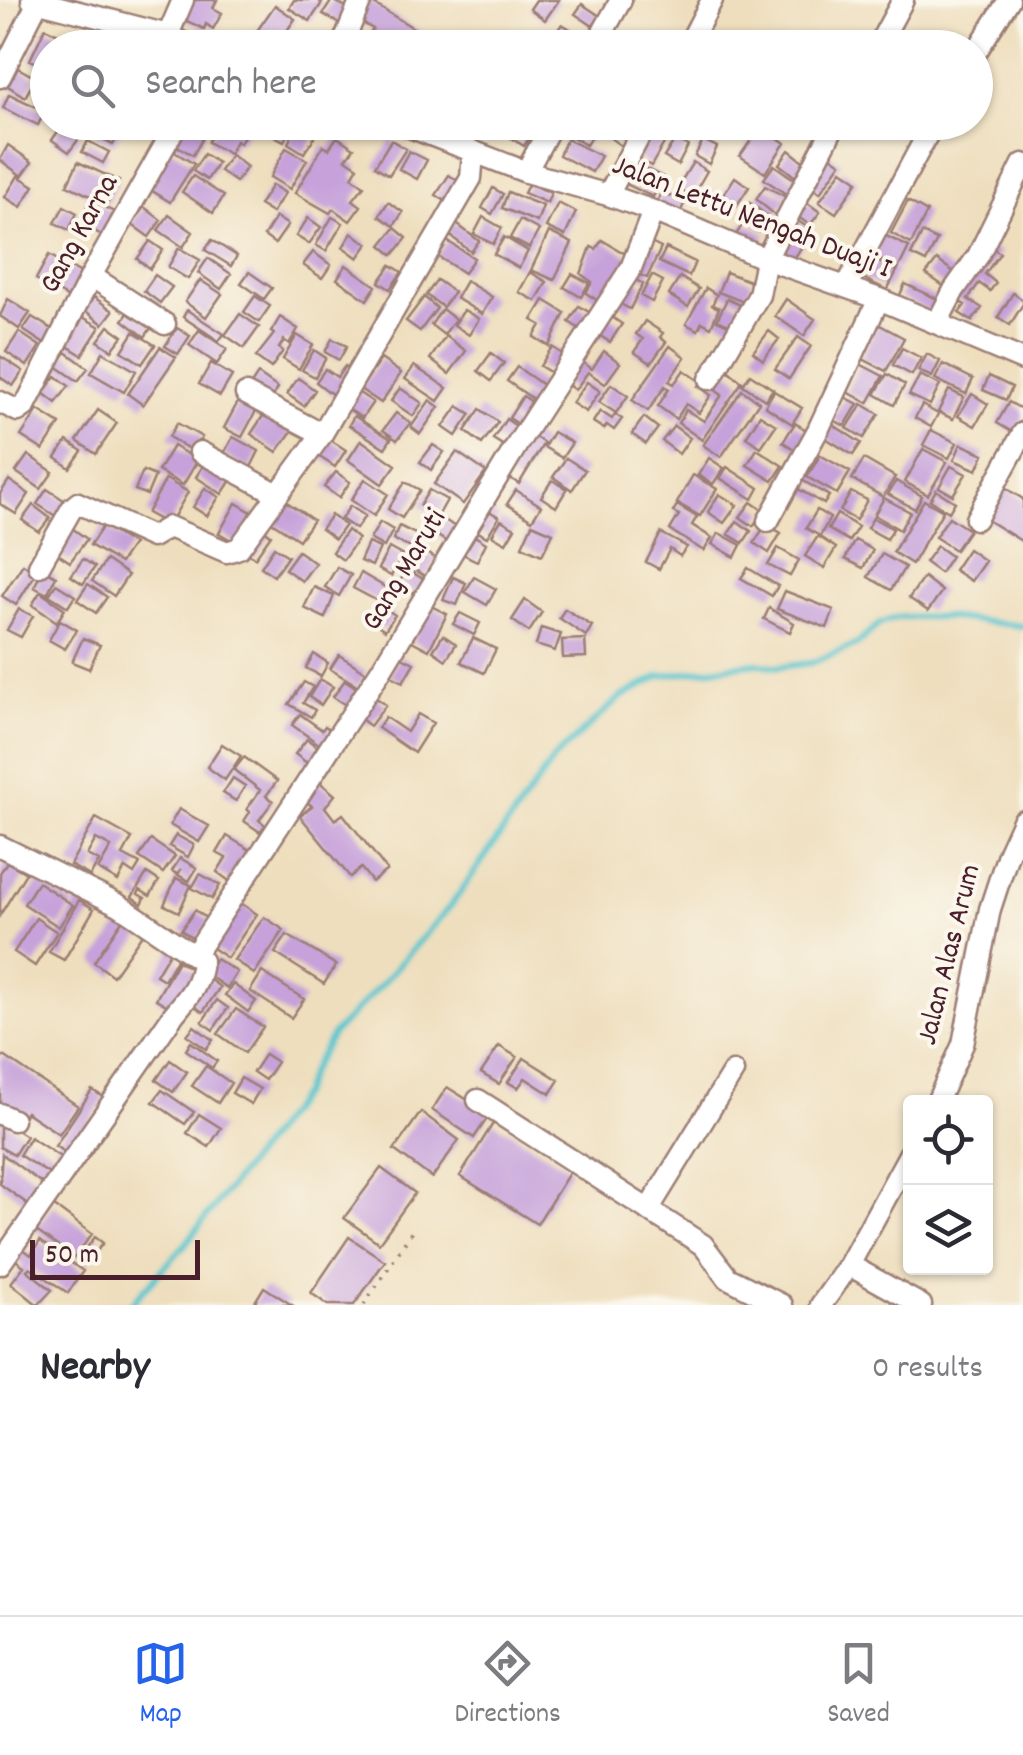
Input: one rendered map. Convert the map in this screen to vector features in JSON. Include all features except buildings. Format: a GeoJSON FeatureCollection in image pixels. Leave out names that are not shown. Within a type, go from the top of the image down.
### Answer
{"type":"FeatureCollection","features":[{"type":"Feature","properties":{"kind":"street"},"geometry":{"type":"LineString","coordinates":[[170,30],[183,0]]}},
{"type":"Feature","properties":{"kind":"street"},"geometry":{"type":"LineString","coordinates":[[348,30],[361,0]]}},
{"type":"Feature","properties":{"kind":"street"},"geometry":{"type":"LineString","coordinates":[[604,30],[621,0]]}},
{"type":"Feature","properties":{"kind":"street"},"geometry":{"type":"LineString","coordinates":[[696,30],[712,0]]}},
{"type":"Feature","properties":{"kind":"street"},"geometry":{"type":"LineString","coordinates":[[887,30],[903,0]]}},
{"type":"Feature","properties":{"kind":"street"},"geometry":{"type":"LineString","coordinates":[[990,30],[1009,0]]}},
{"type":"Feature","properties":{"kind":"street"},"geometry":{"type":"LineString","coordinates":[[0,77],[35,1],[148,30]]}},
{"type":"Feature","properties":{"kind":"street","name":"Gang Karna"},"geometry":{"type":"LineString","coordinates":[[0,402],[18,410],[25,406],[91,276],[168,140]]}},
{"type":"Feature","properties":{"kind":"street","name":"Jalan Lettu Nengah Duaji I"},"geometry":{"type":"LineString","coordinates":[[441,140],[526,172],[608,194],[766,259],[879,299],[1023,360]]}},
{"type":"Feature","properties":{"kind":"street"},"geometry":{"type":"LineString","coordinates":[[526,172],[543,140]]}},
{"type":"Feature","properties":{"kind":"street"},"geometry":{"type":"LineString","coordinates":[[608,194],[636,140]]}},
{"type":"Feature","properties":{"kind":"street"},"geometry":{"type":"LineString","coordinates":[[710,379],[758,295],[766,259],[827,140]]}},
{"type":"Feature","properties":{"kind":"street"},"geometry":{"type":"LineString","coordinates":[[846,287],[924,140]]}},
{"type":"Feature","properties":{"kind":"street"},"geometry":{"type":"LineString","coordinates":[[39,566],[78,503],[152,536],[169,527],[231,552],[239,548],[276,492],[322,434],[378,343],[471,178],[473,153]]}},
{"type":"Feature","properties":{"kind":"street"},"geometry":{"type":"LineString","coordinates":[[938,323],[954,290],[978,256],[1023,164]]}},
{"type":"Feature","properties":{"kind":"street","name":"Gang Maruti"},"geometry":{"type":"LineString","coordinates":[[196,954],[381,670],[518,442],[630,268],[653,212]]}},
{"type":"Feature","properties":{"kind":"street"},"geometry":{"type":"LineString","coordinates":[[91,276],[165,324]]}},
{"type":"Feature","properties":{"kind":"street"},"geometry":{"type":"LineString","coordinates":[[768,520],[818,430],[879,299]]}},
{"type":"Feature","properties":{"kind":"street"},"geometry":{"type":"LineString","coordinates":[[246,394],[322,434]]}},
{"type":"Feature","properties":{"kind":"street"},"geometry":{"type":"LineString","coordinates":[[976,519],[1023,433]]}},
{"type":"Feature","properties":{"kind":"street"},"geometry":{"type":"LineString","coordinates":[[200,452],[276,492]]}},
{"type":"Feature","properties":{"kind":"street","name":"Jalan Alas Arum"},"geometry":{"type":"LineString","coordinates":[[939,1095],[964,1044],[990,909],[1023,821]]}},
{"type":"Feature","properties":{"kind":"street"},"geometry":{"type":"LineString","coordinates":[[0,846],[118,906],[202,961],[195,988],[0,1264]]}},
{"type":"Feature","properties":{"kind":"street"},"geometry":{"type":"LineString","coordinates":[[648,1210],[733,1072]]}},
{"type":"Feature","properties":{"kind":"street"},"geometry":{"type":"LineString","coordinates":[[478,1100],[703,1245],[728,1278],[782,1305]]}},
{"type":"Feature","properties":{"kind":"street"},"geometry":{"type":"LineString","coordinates":[[821,1305],[849,1264],[903,1166]]}},
{"type":"Feature","properties":{"kind":"street"},"geometry":{"type":"LineString","coordinates":[[849,1264],[920,1305]]}},
{"type":"Feature","properties":{"kind":"path"},"geometry":{"type":"LineString","coordinates":[[364,1305],[413,1230]]}},
{"type":"Feature","properties":{"kind":"waterway"},"geometry":{"type":"LineString","coordinates":[[130,1305],[183,1247],[302,1094],[332,1035],[452,904],[555,757],[621,697],[660,676],[756,663],[778,667],[811,663],[857,644],[879,624],[899,617],[943,617],[1023,626]]}}]}
